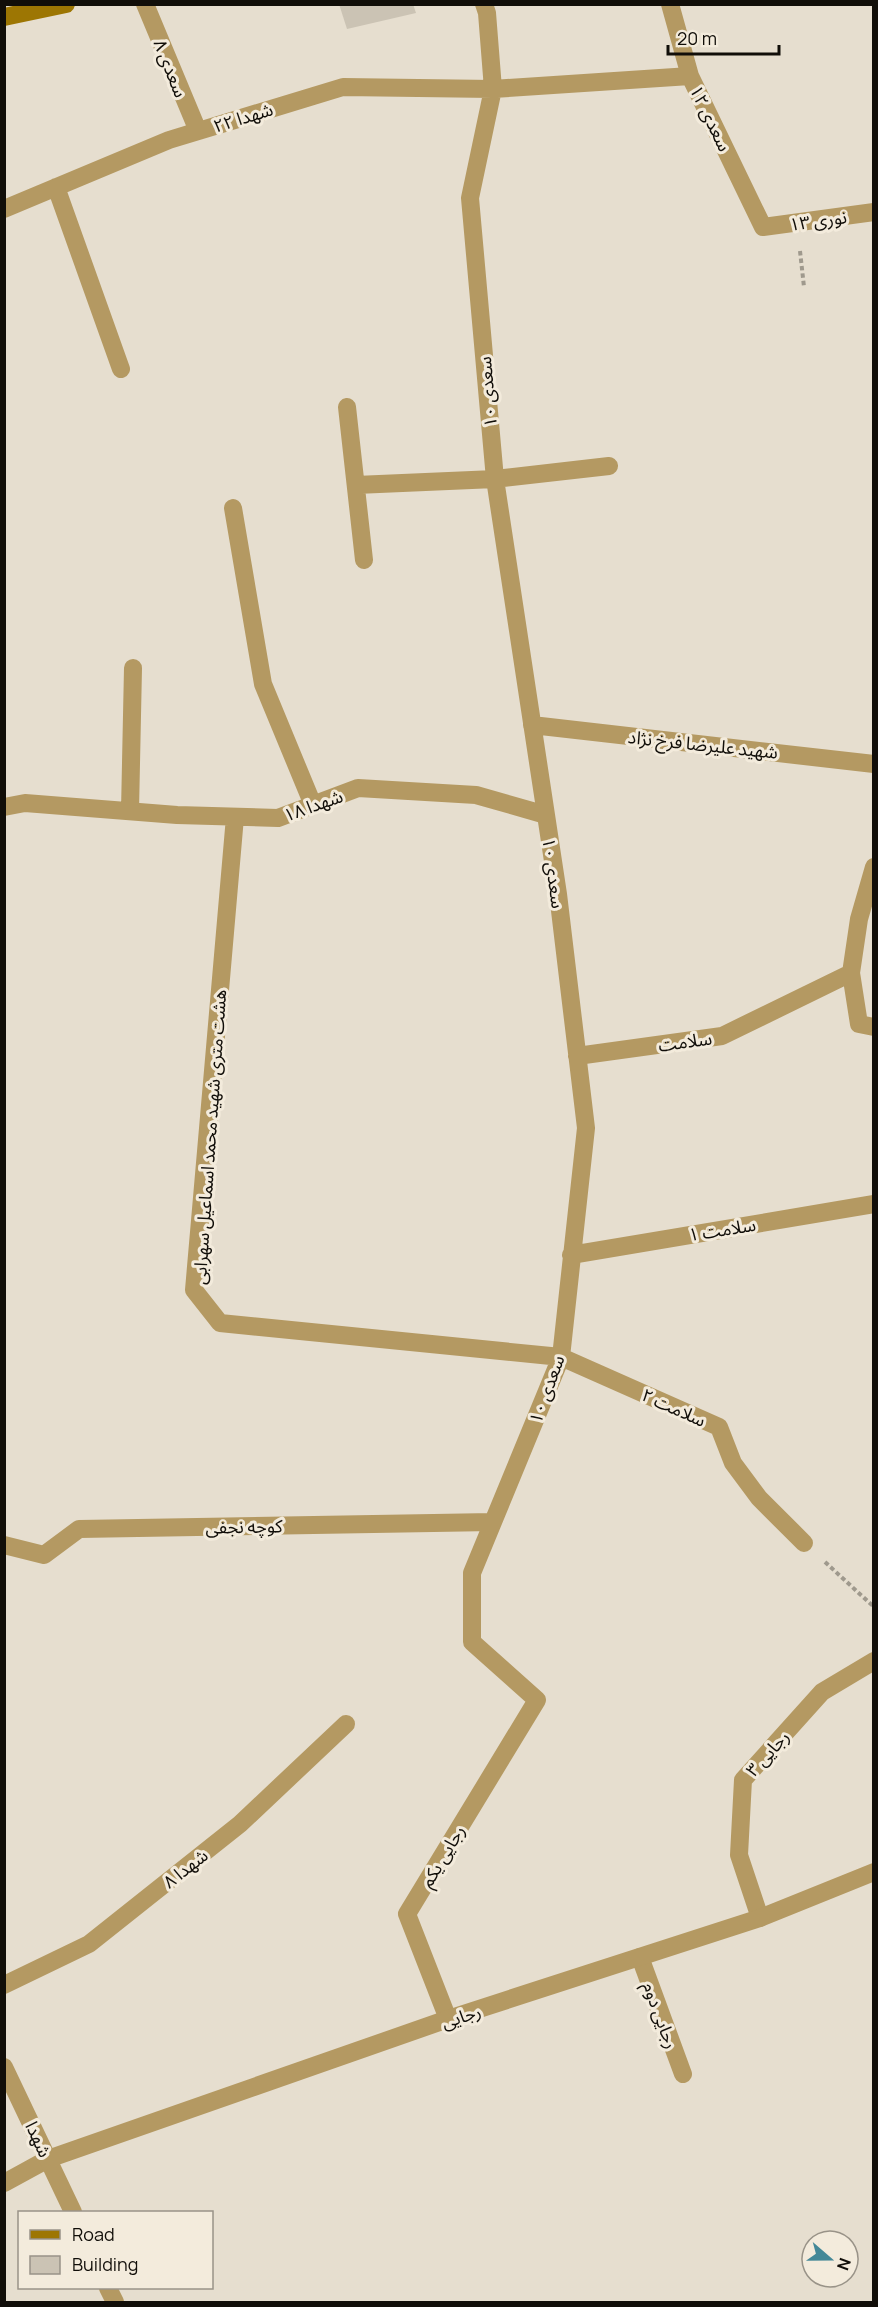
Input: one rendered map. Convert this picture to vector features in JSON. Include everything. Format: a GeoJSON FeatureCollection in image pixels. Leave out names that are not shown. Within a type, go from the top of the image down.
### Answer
{"type":"FeatureCollection","features":[{"type":"Feature","properties":{"kind":"main road"},"geometry":{"type":"LineString","coordinates":[[4,17],[66,4]]}},
{"type":"Feature","properties":{"kind":"street","name":"سعدی ۸"},"geometry":{"type":"LineString","coordinates":[[145,4],[198,131]]}},
{"type":"Feature","properties":{"kind":"street","name":"سعدی ۱۰"},"geometry":{"type":"LineString","coordinates":[[484,4],[487,13],[493,89],[470,198],[495,479],[558,894],[586,1128],[561,1357],[472,1573],[472,1642],[537,1700]]}},
{"type":"Feature","properties":{"kind":"street","name":"سعدی ۱۲"},"geometry":{"type":"LineString","coordinates":[[670,4],[690,76],[763,227]]}},
{"type":"Feature","properties":{"kind":"street","name":"شهدا ۲۲"},"geometry":{"type":"LineString","coordinates":[[4,209],[170,140],[343,87],[493,89],[690,76]]}},
{"type":"Feature","properties":{"kind":"street"},"geometry":{"type":"LineString","coordinates":[[56,187],[121,369]]}},
{"type":"Feature","properties":{"kind":"street","name":"نوری ۱۳"},"geometry":{"type":"LineString","coordinates":[[763,227],[873,212]]}},
{"type":"Feature","properties":{"kind":"street"},"geometry":{"type":"LineString","coordinates":[[347,407],[364,560]]}},
{"type":"Feature","properties":{"kind":"street"},"geometry":{"type":"LineString","coordinates":[[356,485],[495,479],[609,466]]}},
{"type":"Feature","properties":{"kind":"street"},"geometry":{"type":"LineString","coordinates":[[233,508],[263,684],[313,806]]}},
{"type":"Feature","properties":{"kind":"street"},"geometry":{"type":"LineString","coordinates":[[130,811],[133,668]]}},
{"type":"Feature","properties":{"kind":"street","name":"شهید علیرضا فرخ نژاد"},"geometry":{"type":"LineString","coordinates":[[532,725],[873,764]]}},
{"type":"Feature","properties":{"kind":"street","name":"شهدا ۱۸"},"geometry":{"type":"LineString","coordinates":[[4,807],[25,803],[278,818],[358,788],[476,795],[546,815]]}},
{"type":"Feature","properties":{"kind":"street","name":"هشت متری شهید محمد اسماعیل سهرابی"},"geometry":{"type":"LineString","coordinates":[[235,817],[194,1290],[220,1323],[561,1357]]}},
{"type":"Feature","properties":{"kind":"street"},"geometry":{"type":"LineString","coordinates":[[873,867],[859,919],[851,974],[859,1024],[873,1027]]}},
{"type":"Feature","properties":{"kind":"street","name":"سلامت"},"geometry":{"type":"LineString","coordinates":[[577,1056],[722,1036],[851,974]]}},
{"type":"Feature","properties":{"kind":"street","name":"سلامت ۱"},"geometry":{"type":"LineString","coordinates":[[571,1255],[873,1204]]}},
{"type":"Feature","properties":{"kind":"street","name":"سلامت ۲"},"geometry":{"type":"LineString","coordinates":[[561,1357],[719,1427],[733,1463],[753,1489],[804,1543]]}},
{"type":"Feature","properties":{"kind":"street","name":"کوچه نجفی"},"geometry":{"type":"LineString","coordinates":[[4,1545],[44,1555],[79,1529],[493,1522]]}},
{"type":"Feature","properties":{"kind":"street","name":"رجایی ۳"},"geometry":{"type":"LineString","coordinates":[[760,1918],[739,1855],[743,1780],[822,1692],[873,1661]]}},
{"type":"Feature","properties":{"kind":"street","name":"رجایی یکم"},"geometry":{"type":"LineString","coordinates":[[448,2019],[407,1914],[537,1700]]}},
{"type":"Feature","properties":{"kind":"street","name":"شهدا ۸"},"geometry":{"type":"LineString","coordinates":[[4,1985],[89,1944],[240,1824],[346,1724]]}},
{"type":"Feature","properties":{"kind":"street","name":"رجایی"},"geometry":{"type":"LineString","coordinates":[[4,2183],[48,2159],[448,2019],[760,1918],[873,1872]]}},
{"type":"Feature","properties":{"kind":"street","name":"رجایی دوم"},"geometry":{"type":"LineString","coordinates":[[640,1957],[683,2074]]}},
{"type":"Feature","properties":{"kind":"street","name":"شهدا"},"geometry":{"type":"LineString","coordinates":[[4,2067],[73,2211]]}},
{"type":"Feature","properties":{"kind":"path"},"geometry":{"type":"LineString","coordinates":[[797,223],[804,287]]}},
{"type":"Feature","properties":{"kind":"path"},"geometry":{"type":"LineString","coordinates":[[804,1543],[873,1607]]}},
{"type":"Feature","properties":{"kind":"building"},"geometry":{"type":"Polygon","coordinates":[[[339,4],[413,4],[416,13],[347,29],[339,4]]]}}]}
